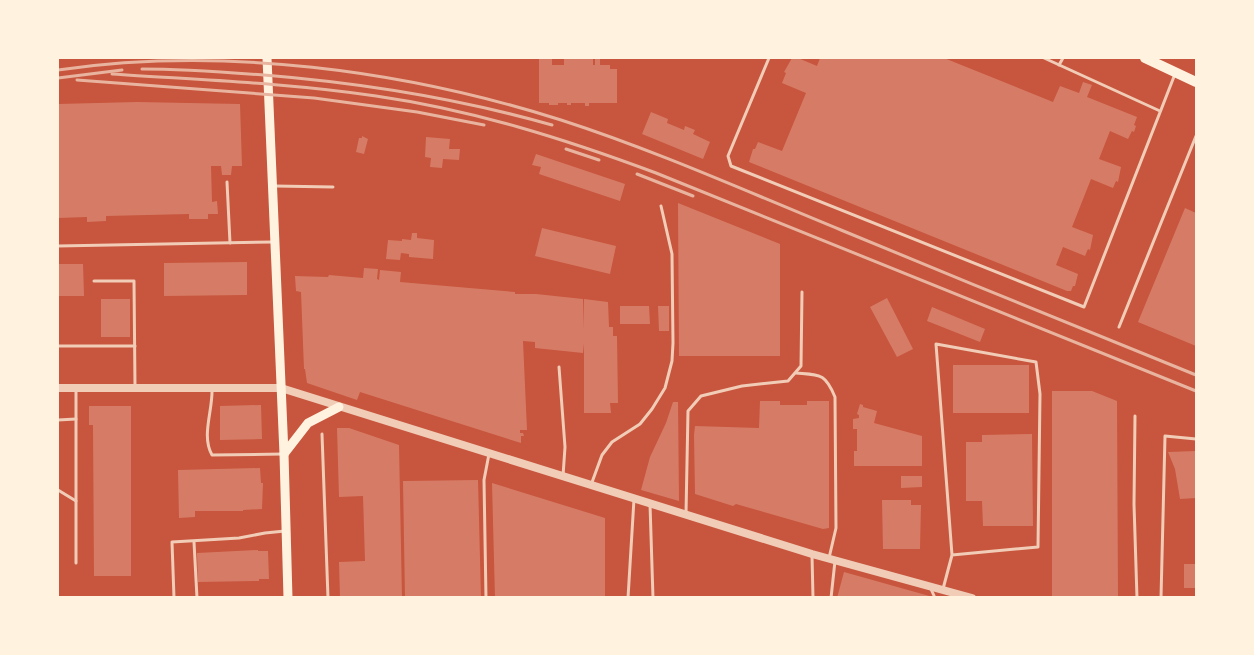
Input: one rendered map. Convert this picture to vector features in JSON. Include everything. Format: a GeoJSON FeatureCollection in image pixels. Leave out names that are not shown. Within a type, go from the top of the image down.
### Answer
{"type":"FeatureCollection","features":[{"type":"Feature","properties":{"kind":"main road"},"geometry":{"type":"LineString","coordinates":[[267,58],[284,454],[288,598]]}},
{"type":"Feature","properties":{"kind":"main road"},"geometry":{"type":"LineString","coordinates":[[1145,58],[1196,82]]}},
{"type":"Feature","properties":{"kind":"main road"},"geometry":{"type":"LineString","coordinates":[[284,454],[308,423],[339,407]]}},
{"type":"Feature","properties":{"kind":"street"},"geometry":{"type":"LineString","coordinates":[[58,388],[280,388],[812,554],[972,598]]}},
{"type":"Feature","properties":{"kind":"lane"},"geometry":{"type":"LineString","coordinates":[[769,58],[728,156],[731,166],[1084,306],[1176,72]]}},
{"type":"Feature","properties":{"kind":"lane"},"geometry":{"type":"LineString","coordinates":[[1044,58],[1160,111]]}},
{"type":"Feature","properties":{"kind":"lane"},"geometry":{"type":"LineString","coordinates":[[1059,65],[1062,58]]}},
{"type":"Feature","properties":{"kind":"lane"},"geometry":{"type":"LineString","coordinates":[[1119,327],[1196,136]]}},
{"type":"Feature","properties":{"kind":"lane"},"geometry":{"type":"LineString","coordinates":[[228,182],[230,243]]}},
{"type":"Feature","properties":{"kind":"lane"},"geometry":{"type":"LineString","coordinates":[[272,186],[332,187]]}},
{"type":"Feature","properties":{"kind":"lane"},"geometry":{"type":"LineString","coordinates":[[591,485],[602,456],[612,442],[640,424],[652,409],[665,388],[672,361],[672,254],[661,206]]}},
{"type":"Feature","properties":{"kind":"lane"},"geometry":{"type":"LineString","coordinates":[[58,246],[274,242]]}},
{"type":"Feature","properties":{"kind":"lane"},"geometry":{"type":"LineString","coordinates":[[94,281],[134,281],[135,388]]}},
{"type":"Feature","properties":{"kind":"lane"},"geometry":{"type":"LineString","coordinates":[[686,515],[688,411],[701,396],[742,386],[788,381],[801,366],[802,292]]}},
{"type":"Feature","properties":{"kind":"lane"},"geometry":{"type":"LineString","coordinates":[[943,590],[952,555],[936,344],[1036,362],[1040,394],[1038,547],[952,555]]}},
{"type":"Feature","properties":{"kind":"lane"},"geometry":{"type":"LineString","coordinates":[[58,346],[135,346]]}},
{"type":"Feature","properties":{"kind":"lane"},"geometry":{"type":"LineString","coordinates":[[559,368],[565,447],[563,476]]}},
{"type":"Feature","properties":{"kind":"lane"},"geometry":{"type":"LineString","coordinates":[[795,373],[817,374],[829,382],[835,397],[836,528],[832,559],[831,598]]}},
{"type":"Feature","properties":{"kind":"lane"},"geometry":{"type":"LineString","coordinates":[[76,388],[76,563]]}},
{"type":"Feature","properties":{"kind":"lane"},"geometry":{"type":"LineString","coordinates":[[212,388],[213,401],[210,406],[208,435],[209,450],[212,456],[284,454]]}},
{"type":"Feature","properties":{"kind":"lane"},"geometry":{"type":"LineString","coordinates":[[1135,416],[1136,598]]}},
{"type":"Feature","properties":{"kind":"lane"},"geometry":{"type":"LineString","coordinates":[[58,420],[76,419]]}},
{"type":"Feature","properties":{"kind":"lane"},"geometry":{"type":"LineString","coordinates":[[322,434],[328,598]]}},
{"type":"Feature","properties":{"kind":"lane"},"geometry":{"type":"LineString","coordinates":[[1161,598],[1165,436],[1196,439]]}},
{"type":"Feature","properties":{"kind":"lane"},"geometry":{"type":"LineString","coordinates":[[486,598],[484,480],[489,454]]}},
{"type":"Feature","properties":{"kind":"lane"},"geometry":{"type":"LineString","coordinates":[[58,490],[76,501]]}},
{"type":"Feature","properties":{"kind":"lane"},"geometry":{"type":"LineString","coordinates":[[628,598],[634,499]]}},
{"type":"Feature","properties":{"kind":"lane"},"geometry":{"type":"LineString","coordinates":[[650,504],[653,598]]}},
{"type":"Feature","properties":{"kind":"lane"},"geometry":{"type":"LineString","coordinates":[[174,598],[172,542],[239,538],[286,531]]}},
{"type":"Feature","properties":{"kind":"lane"},"geometry":{"type":"LineString","coordinates":[[194,542],[197,598]]}},
{"type":"Feature","properties":{"kind":"lane"},"geometry":{"type":"LineString","coordinates":[[812,554],[812,598]]}},
{"type":"Feature","properties":{"kind":"lane"},"geometry":{"type":"LineString","coordinates":[[930,586],[935,598]]}},
{"type":"Feature","properties":{"kind":"building"},"geometry":{"type":"Polygon","coordinates":[[[539,58],[552,58],[552,65],[564,65],[564,58],[593,58],[593,65],[595,65],[595,58],[600,58],[600,65],[610,65],[610,69],[617,69],[617,103],[589,103],[589,106],[585,106],[585,103],[549,105],[549,103],[539,103],[539,58]]]}},
{"type":"Feature","properties":{"kind":"building"},"geometry":{"type":"Polygon","coordinates":[[[792,58],[798,58],[817,66],[820,58],[944,58],[1053,102],[1060,86],[1079,93],[1083,82],[1092,85],[1087,97],[1137,117],[1134,132],[1132,131],[1128,139],[1110,131],[1099,159],[1121,167],[1118,182],[1116,181],[1113,188],[1091,179],[1072,227],[1093,235],[1090,250],[1088,249],[1085,256],[1063,247],[1056,265],[1078,274],[1075,286],[1073,286],[1071,291],[749,162],[753,149],[755,149],[758,142],[782,151],[806,93],[782,83],[786,73],[784,72],[792,58]]]}},
{"type":"Feature","properties":{"kind":"building"},"geometry":{"type":"Polygon","coordinates":[[[137,102],[240,104],[242,166],[232,166],[231,175],[222,175],[221,166],[211,166],[212,202],[217,201],[218,214],[208,214],[208,219],[189,219],[189,214],[106,216],[106,221],[87,222],[87,217],[58,218],[58,104],[137,102]]]}},
{"type":"Feature","properties":{"kind":"building"},"geometry":{"type":"Polygon","coordinates":[[[651,112],[668,119],[667,123],[684,130],[685,126],[695,130],[693,134],[710,142],[703,159],[642,134],[651,112]]]}},
{"type":"Feature","properties":{"kind":"building"},"geometry":{"type":"Polygon","coordinates":[[[362,136],[368,139],[364,154],[356,152],[359,138],[362,138],[362,136]]]}},
{"type":"Feature","properties":{"kind":"building"},"geometry":{"type":"Polygon","coordinates":[[[426,137],[450,139],[449,149],[460,149],[459,160],[443,159],[442,168],[430,167],[431,158],[425,157],[426,137]]]}},
{"type":"Feature","properties":{"kind":"building"},"geometry":{"type":"Polygon","coordinates":[[[536,154],[625,184],[620,201],[539,174],[541,167],[532,165],[536,154]]]}},
{"type":"Feature","properties":{"kind":"building"},"geometry":{"type":"Polygon","coordinates":[[[678,203],[780,244],[780,356],[679,356],[678,203]]]}},
{"type":"Feature","properties":{"kind":"building"},"geometry":{"type":"Polygon","coordinates":[[[1185,208],[1196,213],[1196,346],[1138,322],[1185,208]]]}},
{"type":"Feature","properties":{"kind":"building"},"geometry":{"type":"Polygon","coordinates":[[[542,228],[616,246],[610,274],[535,256],[542,228]]]}},
{"type":"Feature","properties":{"kind":"building"},"geometry":{"type":"Polygon","coordinates":[[[412,233],[417,233],[417,238],[434,240],[433,259],[409,257],[409,254],[401,253],[400,260],[386,259],[388,240],[411,240],[412,233]]]}},
{"type":"Feature","properties":{"kind":"building"},"geometry":{"type":"Polygon","coordinates":[[[247,262],[247,295],[164,296],[164,263],[247,262]]]}},
{"type":"Feature","properties":{"kind":"building"},"geometry":{"type":"Polygon","coordinates":[[[58,264],[83,264],[84,296],[58,296],[58,264]]]}},
{"type":"Feature","properties":{"kind":"building"},"geometry":{"type":"Polygon","coordinates":[[[364,268],[378,269],[377,279],[379,280],[380,270],[401,272],[400,282],[583,299],[583,330],[584,299],[608,302],[609,327],[613,327],[613,336],[617,336],[618,403],[610,403],[611,413],[584,413],[584,343],[583,353],[535,348],[535,342],[523,341],[527,430],[520,430],[520,433],[523,433],[524,436],[521,436],[521,443],[360,392],[357,400],[307,383],[304,369],[301,292],[296,291],[295,276],[328,277],[329,275],[363,278],[364,268]]]}},
{"type":"Feature","properties":{"kind":"building"},"geometry":{"type":"Polygon","coordinates":[[[887,298],[913,349],[897,357],[870,307],[887,298]]]}},
{"type":"Feature","properties":{"kind":"building"},"geometry":{"type":"Polygon","coordinates":[[[101,299],[130,299],[130,337],[101,337],[101,299]]]}},
{"type":"Feature","properties":{"kind":"building"},"geometry":{"type":"Polygon","coordinates":[[[620,306],[649,306],[650,324],[620,324],[620,306]]]}},
{"type":"Feature","properties":{"kind":"building"},"geometry":{"type":"Polygon","coordinates":[[[658,306],[669,306],[669,331],[659,331],[658,306]]]}},
{"type":"Feature","properties":{"kind":"building"},"geometry":{"type":"Polygon","coordinates":[[[932,307],[985,329],[980,342],[927,321],[932,307]]]}},
{"type":"Feature","properties":{"kind":"building"},"geometry":{"type":"Polygon","coordinates":[[[953,365],[1029,365],[1029,413],[953,413],[953,365]]]}},
{"type":"Feature","properties":{"kind":"building"},"geometry":{"type":"Polygon","coordinates":[[[1052,391],[1092,391],[1117,401],[1118,598],[1052,598],[1052,391]]]}},
{"type":"Feature","properties":{"kind":"building"},"geometry":{"type":"Polygon","coordinates":[[[760,401],[780,401],[780,405],[807,405],[807,401],[829,401],[829,528],[823,529],[736,504],[733,506],[695,494],[695,426],[759,428],[760,401]]]}},
{"type":"Feature","properties":{"kind":"building"},"geometry":{"type":"Polygon","coordinates":[[[673,402],[678,402],[679,501],[641,490],[650,457],[666,423],[673,402]]]}},
{"type":"Feature","properties":{"kind":"building"},"geometry":{"type":"Polygon","coordinates":[[[860,404],[863,407],[877,411],[874,423],[922,436],[922,466],[854,466],[854,451],[857,451],[857,429],[853,429],[853,419],[859,418],[857,414],[860,404]]]}},
{"type":"Feature","properties":{"kind":"building"},"geometry":{"type":"Polygon","coordinates":[[[261,405],[262,439],[220,440],[220,406],[261,405]]]}},
{"type":"Feature","properties":{"kind":"building"},"geometry":{"type":"Polygon","coordinates":[[[89,406],[131,406],[131,576],[94,576],[93,425],[89,425],[89,406]]]}},
{"type":"Feature","properties":{"kind":"building"},"geometry":{"type":"Polygon","coordinates":[[[337,428],[349,428],[399,445],[402,598],[340,598],[339,562],[365,561],[363,496],[339,497],[337,428]]]}},
{"type":"Feature","properties":{"kind":"building"},"geometry":{"type":"Polygon","coordinates":[[[1032,434],[1033,526],[983,526],[982,501],[966,501],[966,442],[982,442],[982,435],[1032,434]]]}},
{"type":"Feature","properties":{"kind":"building"},"geometry":{"type":"Polygon","coordinates":[[[1196,451],[1196,498],[1180,499],[1175,469],[1168,452],[1196,451]]]}},
{"type":"Feature","properties":{"kind":"building"},"geometry":{"type":"Polygon","coordinates":[[[260,468],[261,483],[263,483],[262,509],[195,511],[195,517],[179,518],[178,470],[260,468]]]}},
{"type":"Feature","properties":{"kind":"building"},"geometry":{"type":"Polygon","coordinates":[[[901,476],[922,476],[922,487],[901,488],[901,476]]]}},
{"type":"Feature","properties":{"kind":"building"},"geometry":{"type":"Polygon","coordinates":[[[478,480],[481,598],[405,598],[403,481],[478,480]]]}},
{"type":"Feature","properties":{"kind":"building"},"geometry":{"type":"Polygon","coordinates":[[[492,483],[605,518],[605,598],[495,598],[492,483]]]}},
{"type":"Feature","properties":{"kind":"building"},"geometry":{"type":"Polygon","coordinates":[[[882,500],[911,500],[911,505],[921,505],[920,549],[883,549],[882,500]]]}},
{"type":"Feature","properties":{"kind":"building"},"geometry":{"type":"Polygon","coordinates":[[[268,551],[269,579],[259,579],[259,581],[198,582],[197,553],[268,551]]]}},
{"type":"Feature","properties":{"kind":"building"},"geometry":{"type":"Polygon","coordinates":[[[1184,564],[1196,564],[1196,588],[1184,588],[1184,564]]]}},
{"type":"Feature","properties":{"kind":"building"},"geometry":{"type":"Polygon","coordinates":[[[844,572],[933,597],[933,598],[837,598],[844,572]]]}},
{"type":"Feature","properties":{"kind":"railway"},"geometry":{"type":"LineString","coordinates":[[58,70],[121,63],[184,61],[248,62],[312,67],[376,76],[439,88],[501,103],[561,120],[667,158],[1196,375]]}},
{"type":"Feature","properties":{"kind":"railway"},"geometry":{"type":"LineString","coordinates":[[142,69],[264,75],[337,82],[445,99],[552,125]]}},
{"type":"Feature","properties":{"kind":"railway"},"geometry":{"type":"LineString","coordinates":[[58,78],[122,70]]}},
{"type":"Feature","properties":{"kind":"railway"},"geometry":{"type":"LineString","coordinates":[[112,74],[244,82],[376,96],[448,109],[553,137],[656,173],[1196,391]]}},
{"type":"Feature","properties":{"kind":"railway"},"geometry":{"type":"LineString","coordinates":[[77,80],[314,98],[417,112],[484,125]]}},
{"type":"Feature","properties":{"kind":"railway"},"geometry":{"type":"LineString","coordinates":[[566,149],[599,160]]}},
{"type":"Feature","properties":{"kind":"railway"},"geometry":{"type":"LineString","coordinates":[[637,174],[693,196]]}}]}
